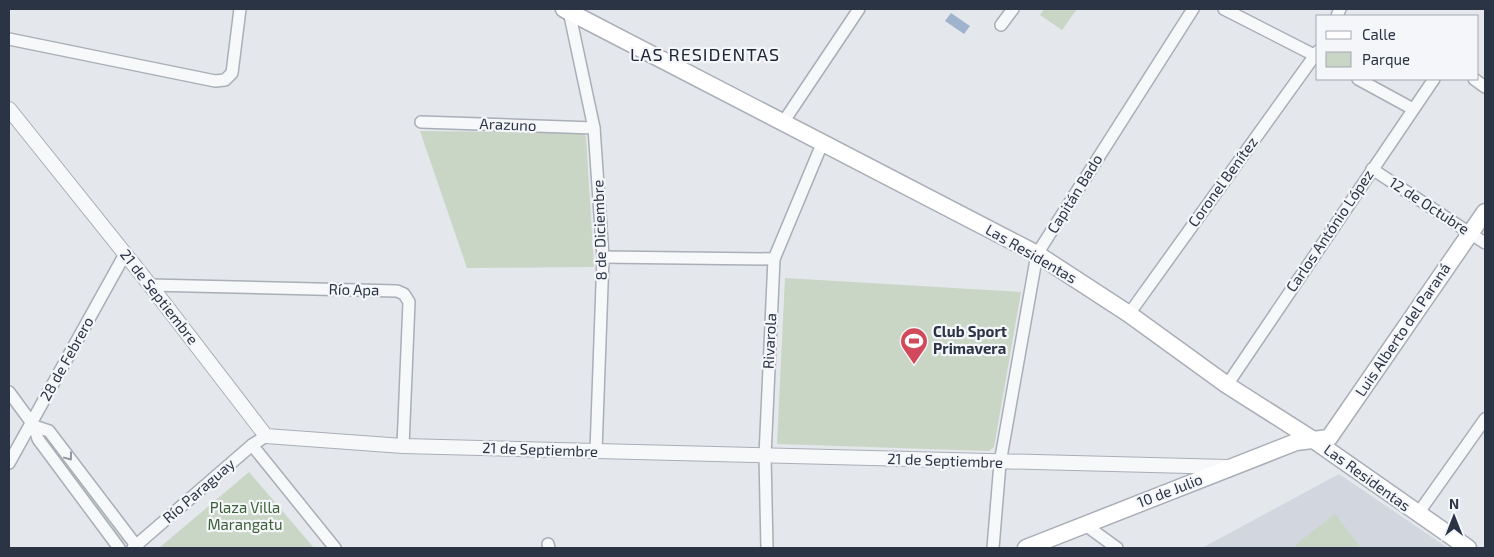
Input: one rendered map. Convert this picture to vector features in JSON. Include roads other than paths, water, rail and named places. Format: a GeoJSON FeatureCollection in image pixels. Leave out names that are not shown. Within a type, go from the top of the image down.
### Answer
{"type":"FeatureCollection","features":[{"type":"Feature","properties":{"kind":"main road","name":"Las Residentas"},"geometry":{"type":"LineString","coordinates":[[566,10],[784,121],[822,144],[1037,254],[1129,314],[1227,385],[1316,441],[1417,515],[1468,548]]}},
{"type":"Feature","properties":{"kind":"main road","name":"Luis Alberto del Paraná"},"geometry":{"type":"LineString","coordinates":[[1316,441],[1329,438],[1485,212]]}},
{"type":"Feature","properties":{"kind":"main road","name":"10 de Julio"},"geometry":{"type":"LineString","coordinates":[[1026,548],[1296,442],[1316,441]]}},
{"type":"Feature","properties":{"kind":"street"},"geometry":{"type":"LineString","coordinates":[[9,39],[215,81],[225,80],[232,73],[240,9]]}},
{"type":"Feature","properties":{"kind":"street"},"geometry":{"type":"LineString","coordinates":[[784,121],[860,9]]}},
{"type":"Feature","properties":{"kind":"street"},"geometry":{"type":"LineString","coordinates":[[1001,25],[1013,9]]}},
{"type":"Feature","properties":{"kind":"street","name":"Capitán Bado"},"geometry":{"type":"LineString","coordinates":[[992,548],[1000,463],[1037,254],[1193,9]]}},
{"type":"Feature","properties":{"kind":"street"},"geometry":{"type":"LineString","coordinates":[[1224,9],[1316,54]]}},
{"type":"Feature","properties":{"kind":"street","name":"8 de Diciembre"},"geometry":{"type":"LineString","coordinates":[[566,10],[594,128],[603,257],[596,451]]}},
{"type":"Feature","properties":{"kind":"street","name":"Coronel Benítez"},"geometry":{"type":"LineString","coordinates":[[1129,314],[1316,55]]}},
{"type":"Feature","properties":{"kind":"street"},"geometry":{"type":"LineString","coordinates":[[1360,80],[1412,109]]}},
{"type":"Feature","properties":{"kind":"street","name":"Carlos António López"},"geometry":{"type":"LineString","coordinates":[[1227,385],[1433,80]]}},
{"type":"Feature","properties":{"kind":"street","name":"21 de Septiembre"},"geometry":{"type":"LineString","coordinates":[[9,109],[150,285],[266,436],[403,446],[1000,463],[1232,467]]}},
{"type":"Feature","properties":{"kind":"street","name":"Arazuno"},"geometry":{"type":"LineString","coordinates":[[421,122],[594,128]]}},
{"type":"Feature","properties":{"kind":"street","name":"Rivarola"},"geometry":{"type":"LineString","coordinates":[[767,548],[765,456],[774,259],[822,144]]}},
{"type":"Feature","properties":{"kind":"street","name":"12 de Octubre"},"geometry":{"type":"LineString","coordinates":[[1372,169],[1485,243]]}},
{"type":"Feature","properties":{"kind":"street","name":"28 de Febrero"},"geometry":{"type":"LineString","coordinates":[[9,463],[33,424],[125,254]]}},
{"type":"Feature","properties":{"kind":"street"},"geometry":{"type":"LineString","coordinates":[[603,257],[774,259]]}},
{"type":"Feature","properties":{"kind":"street","name":"Río Apa"},"geometry":{"type":"LineString","coordinates":[[150,285],[397,291],[404,294],[409,302],[403,446]]}},
{"type":"Feature","properties":{"kind":"street"},"geometry":{"type":"LineString","coordinates":[[9,392],[33,424],[38,439],[119,548]]}},
{"type":"Feature","properties":{"kind":"street"},"geometry":{"type":"LineString","coordinates":[[1417,515],[1485,419]]}},
{"type":"Feature","properties":{"kind":"street"},"geometry":{"type":"LineString","coordinates":[[33,424],[48,431],[136,548]]}},
{"type":"Feature","properties":{"kind":"street","name":"Río Paraguay"},"geometry":{"type":"LineString","coordinates":[[136,548],[252,445],[266,436]]}},
{"type":"Feature","properties":{"kind":"street"},"geometry":{"type":"LineString","coordinates":[[252,445],[335,548]]}},
{"type":"Feature","properties":{"kind":"street"},"geometry":{"type":"LineString","coordinates":[[1084,524],[1117,548]]}},
{"type":"Feature","properties":{"kind":"water"},"geometry":{"type":"Polygon","coordinates":[[[951,13],[970,26],[964,34],[945,21],[951,13]]]}},
{"type":"Feature","properties":{"kind":"place","name":"Club Sport Primavera"},"geometry":{"type":"Point","coordinates":[914,365]}},
{"type":"Feature","properties":{"kind":"district","name":"LAS RESIDENTAS"},"geometry":{"type":"Point","coordinates":[705,55]}},
{"type":"Feature","properties":{"kind":"park label","name":"Plaza Villa Marangatu"},"geometry":{"type":"Point","coordinates":[245,516]}}]}
